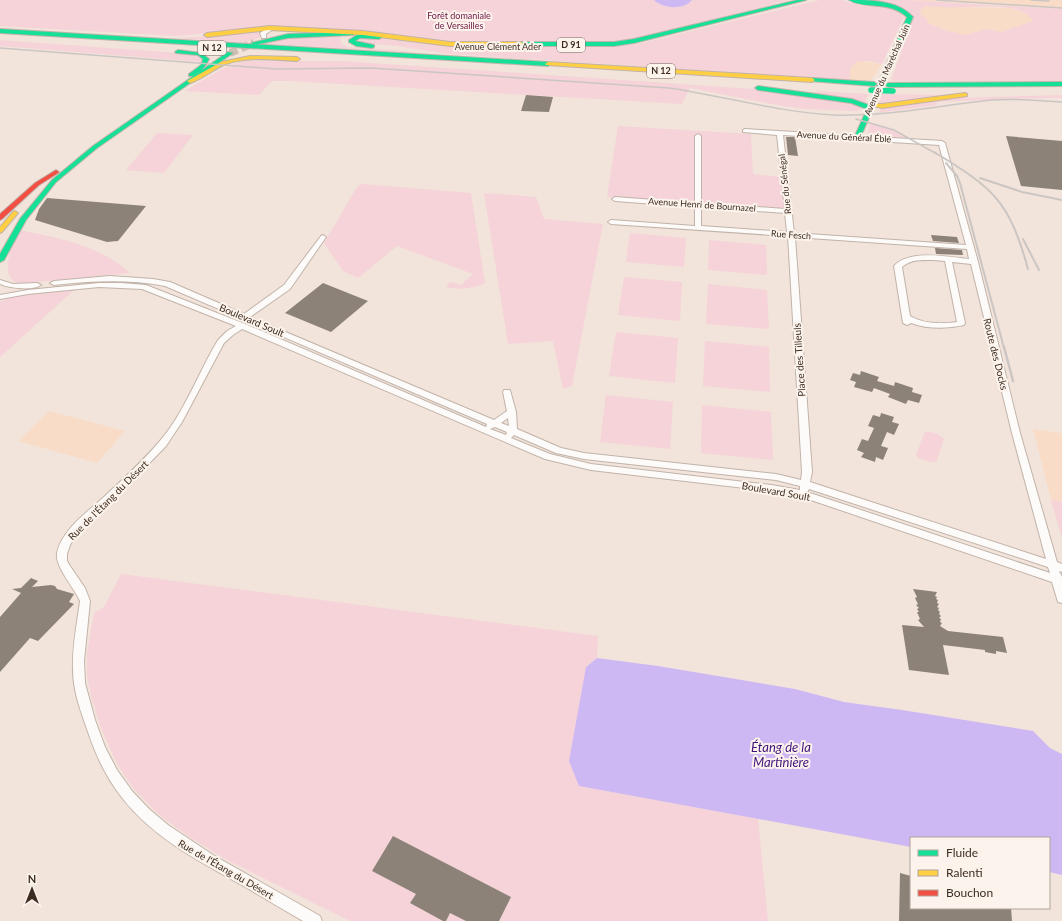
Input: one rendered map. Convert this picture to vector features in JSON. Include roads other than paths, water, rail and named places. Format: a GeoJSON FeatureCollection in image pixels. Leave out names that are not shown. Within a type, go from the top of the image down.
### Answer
{"type":"FeatureCollection","features":[{"type":"Feature","properties":{"kind":"main road","name":"Avenue Clément Ader"},"geometry":{"type":"LineString","coordinates":[[274,34],[251,42],[264,37],[274,34],[338,32],[365,33],[430,43],[450,44],[614,44],[634,42],[804,0]]}},
{"type":"Feature","properties":{"kind":"main road","name":"Avenue Clément Ader"},"geometry":{"type":"LineString","coordinates":[[338,32],[448,46],[618,46],[636,43],[810,0]]}},
{"type":"Feature","properties":{"kind":"main road","name":"Avenue du Maréchal Juin"},"geometry":{"type":"LineString","coordinates":[[851,0],[900,8],[907,12],[910,17],[858,138]]}},
{"type":"Feature","properties":{"kind":"main road"},"geometry":{"type":"LineString","coordinates":[[131,39],[204,35],[270,28],[338,32],[341,40],[346,45],[396,48]]}},
{"type":"Feature","properties":{"kind":"main road"},"geometry":{"type":"LineString","coordinates":[[248,30],[274,34]]}},
{"type":"Feature","properties":{"kind":"main road","name":"N 12"},"geometry":{"type":"LineString","coordinates":[[0,31],[448,58],[890,88],[996,92],[1062,91]]}},
{"type":"Feature","properties":{"kind":"main road","name":"N 12"},"geometry":{"type":"LineString","coordinates":[[0,35],[711,80],[873,87]]}},
{"type":"Feature","properties":{"kind":"main road"},"geometry":{"type":"LineString","coordinates":[[379,37],[359,36],[355,37],[352,41],[356,44],[396,48],[441,55],[448,58]]}},
{"type":"Feature","properties":{"kind":"main road"},"geometry":{"type":"LineString","coordinates":[[48,38],[54,41],[199,54],[206,59],[190,80]]}},
{"type":"Feature","properties":{"kind":"main road"},"geometry":{"type":"LineString","coordinates":[[0,231],[10,218],[50,180],[89,147],[228,53]]}},
{"type":"Feature","properties":{"kind":"main road"},"geometry":{"type":"LineString","coordinates":[[190,80],[220,64],[241,59],[375,59]]}},
{"type":"Feature","properties":{"kind":"main road"},"geometry":{"type":"LineString","coordinates":[[711,80],[721,84]]}},
{"type":"Feature","properties":{"kind":"main road","name":"N 12"},"geometry":{"type":"LineString","coordinates":[[890,88],[1062,84]]}},
{"type":"Feature","properties":{"kind":"main road"},"geometry":{"type":"LineString","coordinates":[[749,87],[852,101],[871,107],[947,96],[976,95]]}},
{"type":"Feature","properties":{"kind":"main road"},"geometry":{"type":"LineString","coordinates":[[0,218],[26,194],[50,180]]}},
{"type":"Feature","properties":{"kind":"main road"},"geometry":{"type":"LineString","coordinates":[[0,242],[17,219],[50,180]]}},
{"type":"Feature","properties":{"kind":"main road"},"geometry":{"type":"LineString","coordinates":[[0,260],[15,231],[50,180]]}},
{"type":"Feature","properties":{"kind":"street","name":"Avenue du Général Éblé"},"geometry":{"type":"LineString","coordinates":[[745,131],[942,143]]}},
{"type":"Feature","properties":{"kind":"street","name":"Rue du Sénégal"},"geometry":{"type":"LineString","coordinates":[[780,133],[791,236]]}},
{"type":"Feature","properties":{"kind":"street"},"geometry":{"type":"LineString","coordinates":[[698,136],[698,229]]}},
{"type":"Feature","properties":{"kind":"street","name":"Route des Docks"},"geometry":{"type":"LineString","coordinates":[[942,143],[974,262],[997,360],[1058,566],[1062,599]]}},
{"type":"Feature","properties":{"kind":"street","name":"Avenue Henri de Bournazel"},"geometry":{"type":"LineString","coordinates":[[615,199],[788,211]]}},
{"type":"Feature","properties":{"kind":"street","name":"Rue Fesch"},"geometry":{"type":"LineString","coordinates":[[611,222],[791,236],[970,247]]}},
{"type":"Feature","properties":{"kind":"street","name":"Place des Tilleuls"},"geometry":{"type":"LineString","coordinates":[[791,236],[806,472],[803,494]]}},
{"type":"Feature","properties":{"kind":"street","name":"Rue de l'Étang du Désert"},"geometry":{"type":"LineString","coordinates":[[315,921],[183,845],[150,820],[128,798],[110,771],[93,733],[80,690],[78,670],[85,601],[82,591],[65,569],[62,561],[62,551],[73,532],[132,476],[163,444],[178,422],[221,342],[244,321],[287,287],[323,237]]}},
{"type":"Feature","properties":{"kind":"street"},"geometry":{"type":"LineString","coordinates":[[948,259],[961,324],[939,325],[906,320],[898,266],[899,263],[908,260],[933,258],[948,259],[974,262]]}},
{"type":"Feature","properties":{"kind":"street","name":"Boulevard Soult"},"geometry":{"type":"LineString","coordinates":[[0,282],[12,286],[98,278],[154,281],[177,288],[244,321],[487,432],[548,457],[570,464],[591,468],[771,488],[803,494],[1059,579]]}},
{"type":"Feature","properties":{"kind":"street","name":"Boulevard Soult"},"geometry":{"type":"LineString","coordinates":[[0,297],[9,294],[99,285],[143,287],[244,321],[559,451],[584,456],[777,478],[805,484],[1058,566]]}},
{"type":"Feature","properties":{"kind":"street"},"geometry":{"type":"LineString","coordinates":[[506,392],[512,412],[513,432],[507,440]]}},
{"type":"Feature","properties":{"kind":"street"},"geometry":{"type":"LineString","coordinates":[[487,432],[487,428],[492,423],[512,412]]}},
{"type":"Feature","properties":{"kind":"street"},"geometry":{"type":"LineString","coordinates":[[715,482],[716,470]]}},
{"type":"Feature","properties":{"kind":"water"},"geometry":{"type":"Polygon","coordinates":[[[654,0],[692,0],[679,7],[668,7],[654,0]]]}},
{"type":"Feature","properties":{"kind":"water","name":"Étang de la Martinière"},"geometry":{"type":"Polygon","coordinates":[[[597,658],[658,666],[795,689],[844,702],[1033,731],[1050,748],[1062,754],[1062,875],[1050,872],[1050,837],[910,837],[910,847],[579,786],[569,761],[586,667],[597,658]]]}},
{"type":"Feature","properties":{"kind":"tunnel"},"geometry":{"type":"LineString","coordinates":[[230,53],[254,43]]}},
{"type":"Feature","properties":{"kind":"railway"},"geometry":{"type":"LineString","coordinates":[[936,0],[1062,8]]}},
{"type":"Feature","properties":{"kind":"railway"},"geometry":{"type":"LineString","coordinates":[[1031,0],[1049,1]]}},
{"type":"Feature","properties":{"kind":"railway"},"geometry":{"type":"LineString","coordinates":[[0,48],[276,69],[371,68],[669,88],[792,111],[833,115],[873,114],[1001,99],[1062,102]]}},
{"type":"Feature","properties":{"kind":"railway"},"geometry":{"type":"LineString","coordinates":[[856,119],[894,130],[935,153]]}},
{"type":"Feature","properties":{"kind":"railway"},"geometry":{"type":"LineString","coordinates":[[934,152],[971,176],[996,198],[1014,227],[1028,269]]}},
{"type":"Feature","properties":{"kind":"railway"},"geometry":{"type":"LineString","coordinates":[[946,163],[957,176],[960,183],[1004,348]]}},
{"type":"Feature","properties":{"kind":"railway"},"geometry":{"type":"LineString","coordinates":[[980,178],[1022,192],[1062,200]]}},
{"type":"Feature","properties":{"kind":"railway"},"geometry":{"type":"LineString","coordinates":[[1023,239],[1039,270]]}},
{"type":"Feature","properties":{"kind":"railway"},"geometry":{"type":"LineString","coordinates":[[1004,347],[1013,381]]}},
{"type":"Feature","properties":{"kind":"park label","name":"Forêt domaniale de Versailles"},"geometry":{"type":"Point","coordinates":[459,22]}}]}
